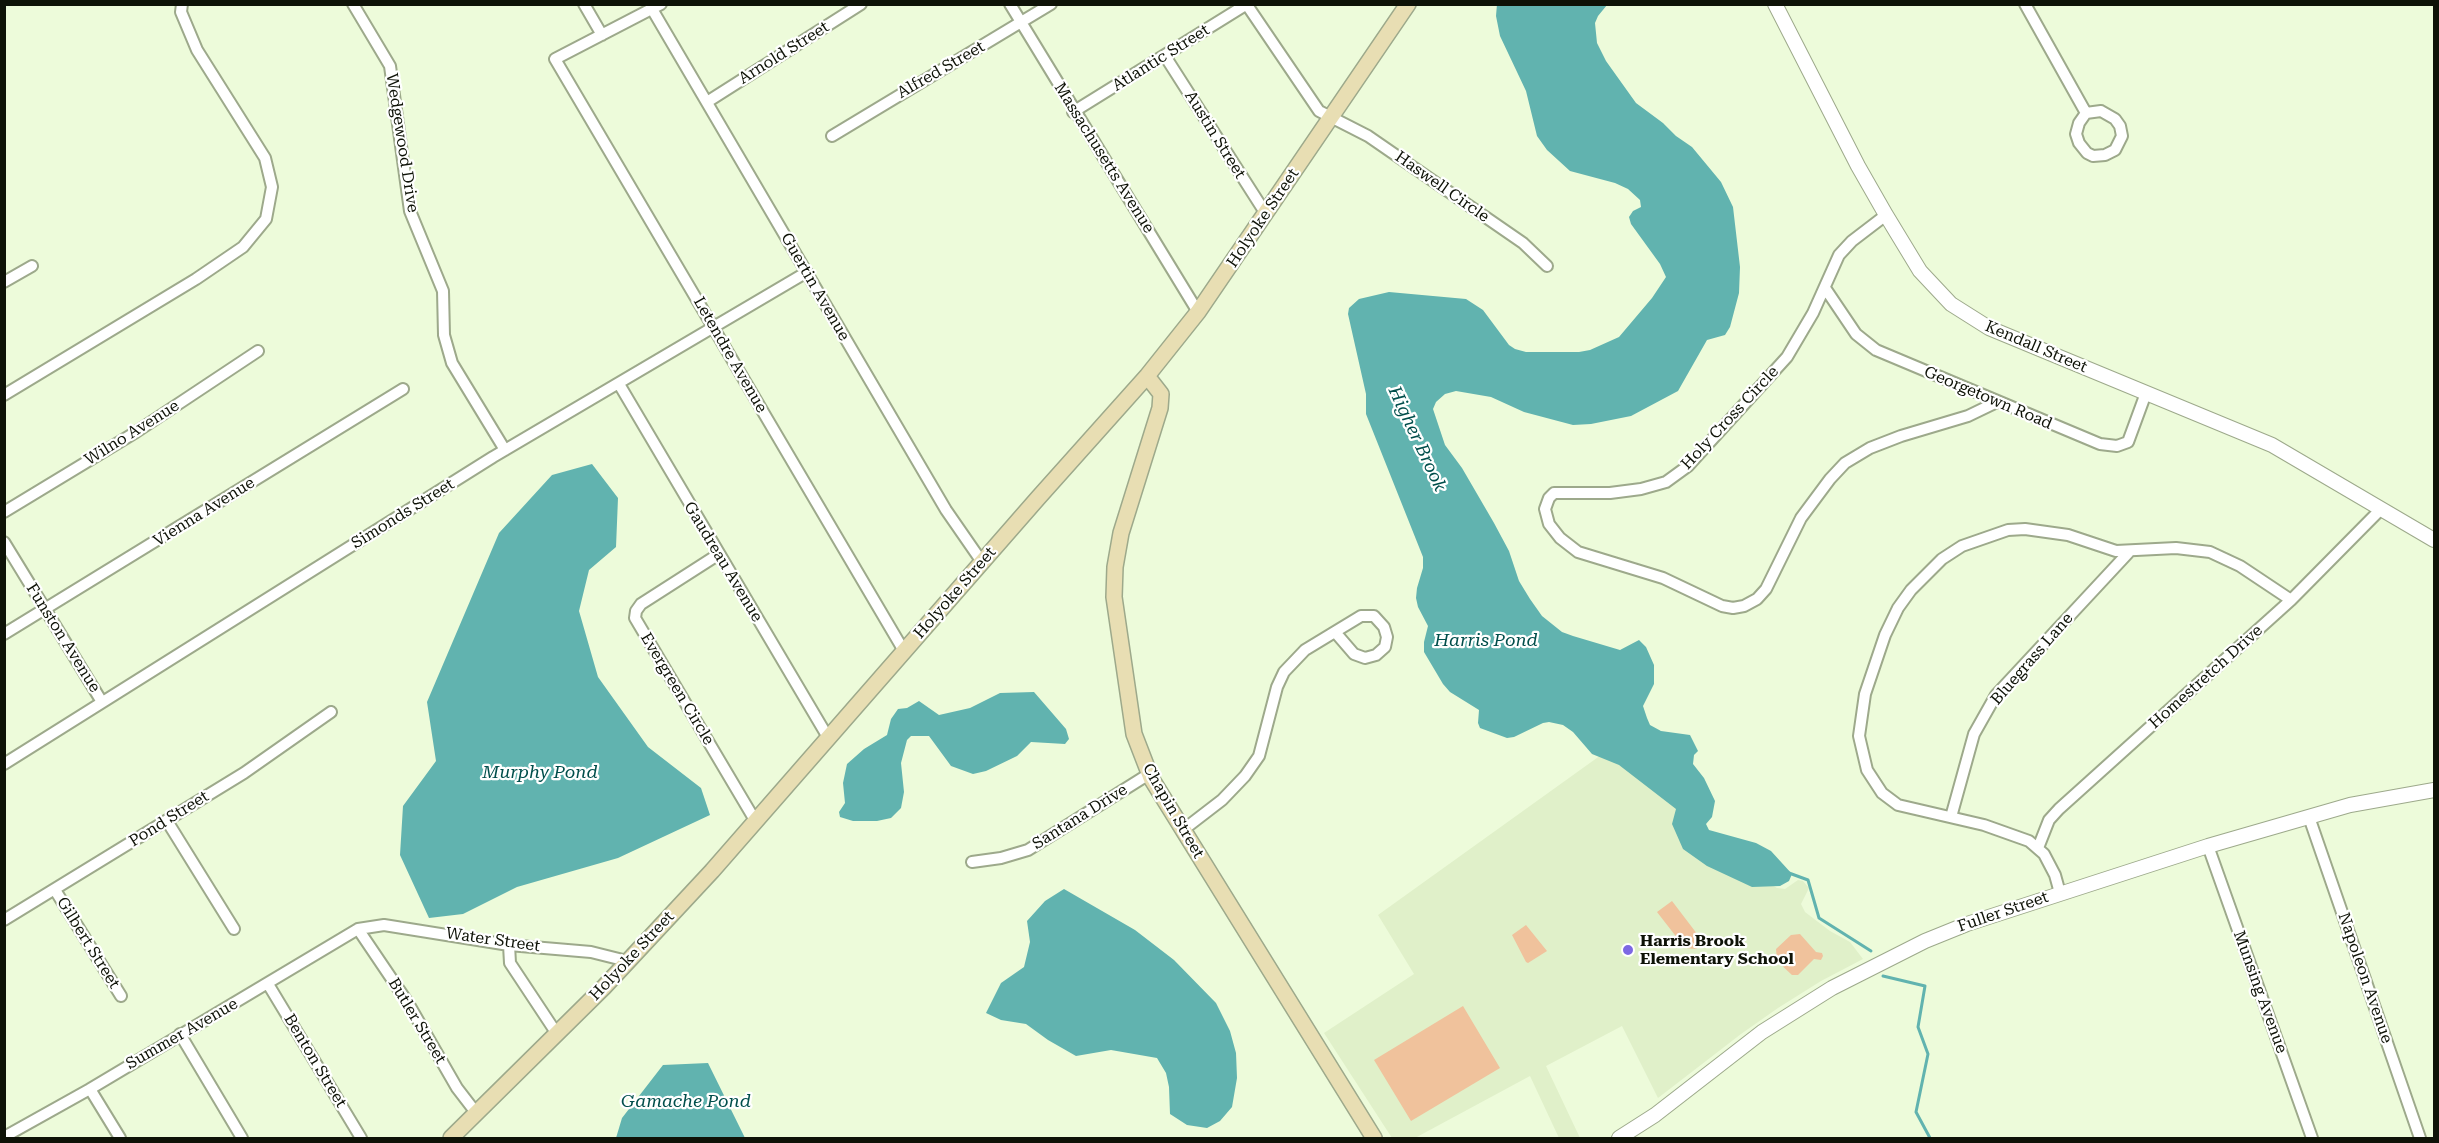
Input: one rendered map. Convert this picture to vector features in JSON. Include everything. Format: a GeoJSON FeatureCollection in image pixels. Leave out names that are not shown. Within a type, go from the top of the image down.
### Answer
{"type":"FeatureCollection","features":[{"type":"Feature","properties":{"kind":"main road","name":"Holyoke Street"},"geometry":{"type":"LineString","coordinates":[[450,1138],[557,1034],[756,822],[982,562],[1148,376],[1198,312],[1408,4]]}},
{"type":"Feature","properties":{"kind":"main road","name":"Chapin Street"},"geometry":{"type":"LineString","coordinates":[[1148,376],[1161,394],[1160,408],[1120,533],[1115,567],[1114,597],[1134,734],[1149,774],[1374,1138]]}},
{"type":"Feature","properties":{"kind":"street"},"geometry":{"type":"LineString","coordinates":[[4,394],[196,279],[243,248],[266,219],[273,187],[265,158],[197,50],[181,12],[182,4]]}},
{"type":"Feature","properties":{"kind":"street","name":"Wedgewood Drive"},"geometry":{"type":"LineString","coordinates":[[353,4],[390,66],[410,211],[443,291],[444,335],[452,363],[506,450]]}},
{"type":"Feature","properties":{"kind":"street"},"geometry":{"type":"LineString","coordinates":[[584,4],[602,34],[657,7]]}},
{"type":"Feature","properties":{"kind":"street","name":"Arnold Street"},"geometry":{"type":"LineString","coordinates":[[707,102],[861,4]]}},
{"type":"Feature","properties":{"kind":"street","name":"Massachusetts Avenue"},"geometry":{"type":"LineString","coordinates":[[1010,4],[1198,312]]}},
{"type":"Feature","properties":{"kind":"street","name":"Alfred Street"},"geometry":{"type":"LineString","coordinates":[[832,136],[1051,4]]}},
{"type":"Feature","properties":{"kind":"street","name":"Kendall Street"},"geometry":{"type":"LineString","coordinates":[[1775,4],[1858,166],[1886,215],[1920,271],[1951,304],[1994,330],[2272,445],[2434,540]]}},
{"type":"Feature","properties":{"kind":"street"},"geometry":{"type":"LineString","coordinates":[[2025,4],[2086,113]]}},
{"type":"Feature","properties":{"kind":"street","name":"Haswell Circle"},"geometry":{"type":"LineString","coordinates":[[1247,5],[1319,111],[1352,126],[1523,243],[1547,266]]}},
{"type":"Feature","properties":{"kind":"street","name":"Atlantic Street"},"geometry":{"type":"LineString","coordinates":[[1074,112],[1247,5]]}},
{"type":"Feature","properties":{"kind":"street","name":"Guertin Avenue"},"geometry":{"type":"LineString","coordinates":[[657,7],[707,102],[946,510],[982,562]]}},
{"type":"Feature","properties":{"kind":"street","name":"Letendre Avenue"},"geometry":{"type":"LineString","coordinates":[[602,34],[555,58],[904,651]]}},
{"type":"Feature","properties":{"kind":"street","name":"Austin Street"},"geometry":{"type":"LineString","coordinates":[[1165,56],[1266,214]]}},
{"type":"Feature","properties":{"kind":"street"},"geometry":{"type":"LineString","coordinates":[[2101,111],[2115,119],[2120,126],[2122,136],[2115,150],[2104,155],[2093,156],[2087,153],[2079,143],[2076,134],[2079,123],[2086,113],[2101,111]]}},
{"type":"Feature","properties":{"kind":"street","name":"Holy Cross Circle"},"geometry":{"type":"LineString","coordinates":[[1886,215],[1855,237],[1839,255],[1826,288],[1787,357],[1682,471],[1666,482],[1641,489],[1610,493],[1551,495],[1545,505],[1545,515],[1549,524],[1578,552],[1663,578],[1722,606],[1733,608],[1744,606],[1757,599],[1766,589],[1801,518],[1845,463],[1870,448],[1968,416],[1998,402]]}},
{"type":"Feature","properties":{"kind":"street"},"geometry":{"type":"LineString","coordinates":[[4,282],[32,266]]}},
{"type":"Feature","properties":{"kind":"street","name":"Simonds Street"},"geometry":{"type":"LineString","coordinates":[[4,764],[506,450],[807,272]]}},
{"type":"Feature","properties":{"kind":"street","name":"Georgetown Road"},"geometry":{"type":"LineString","coordinates":[[1826,288],[1856,334],[1868,345],[2100,444],[2124,445],[2131,438],[2146,393]]}},
{"type":"Feature","properties":{"kind":"street","name":"Wilno Avenue"},"geometry":{"type":"LineString","coordinates":[[4,512],[136,432],[258,351]]}},
{"type":"Feature","properties":{"kind":"street","name":"Gaudreau Avenue"},"geometry":{"type":"LineString","coordinates":[[619,384],[829,739]]}},
{"type":"Feature","properties":{"kind":"street","name":"Vienna Avenue"},"geometry":{"type":"LineString","coordinates":[[4,634],[403,389]]}},
{"type":"Feature","properties":{"kind":"street","name":"Homestretch Drive"},"geometry":{"type":"LineString","coordinates":[[2038,848],[2049,820],[2058,810],[2291,600],[2381,509]]}},
{"type":"Feature","properties":{"kind":"street"},"geometry":{"type":"LineString","coordinates":[[2060,893],[2050,864],[2038,848],[2016,836],[1984,825],[1908,808],[1890,799],[1873,780],[1861,746],[1859,728],[1865,694],[1877,654],[1903,599],[1949,554],[1977,539],[2008,530],[2025,529],[2068,535],[2116,551],[2176,548],[2210,552],[2240,566],[2291,600]]}},
{"type":"Feature","properties":{"kind":"street","name":"Funston Avenue"},"geometry":{"type":"LineString","coordinates":[[4,542],[102,702]]}},
{"type":"Feature","properties":{"kind":"street","name":"Bluegrass Lane"},"geometry":{"type":"LineString","coordinates":[[1951,817],[1974,734],[1996,695],[2129,552]]}},
{"type":"Feature","properties":{"kind":"street","name":"Evergreen Circle"},"geometry":{"type":"LineString","coordinates":[[719,555],[641,604],[636,611],[635,618],[756,822]]}},
{"type":"Feature","properties":{"kind":"street"},"geometry":{"type":"LineString","coordinates":[[1183,830],[1222,800],[1245,776],[1259,756],[1277,687],[1284,672],[1305,650],[1361,616],[1374,616],[1384,627],[1387,638],[1385,647],[1376,655],[1365,657],[1354,654],[1335,632]]}},
{"type":"Feature","properties":{"kind":"street","name":"Pond Street"},"geometry":{"type":"LineString","coordinates":[[4,921],[244,772],[331,712]]}},
{"type":"Feature","properties":{"kind":"street","name":"Santana Drive"},"geometry":{"type":"LineString","coordinates":[[972,861],[1001,858],[1028,850],[1149,774]]}},
{"type":"Feature","properties":{"kind":"street","name":"Fuller Street"},"geometry":{"type":"LineString","coordinates":[[1619,1138],[1662,1109],[1755,1037],[1839,984],[1897,953],[1950,930],[2208,846],[2366,801],[2434,790]]}},
{"type":"Feature","properties":{"kind":"street","name":"Napoleon Avenue"},"geometry":{"type":"LineString","coordinates":[[2309,817],[2420,1138]]}},
{"type":"Feature","properties":{"kind":"street"},"geometry":{"type":"LineString","coordinates":[[167,821],[234,929]]}},
{"type":"Feature","properties":{"kind":"street","name":"Munsing Avenue"},"geometry":{"type":"LineString","coordinates":[[2208,846],[2312,1138]]}},
{"type":"Feature","properties":{"kind":"street","name":"Gilbert Street"},"geometry":{"type":"LineString","coordinates":[[55,890],[121,996]]}},
{"type":"Feature","properties":{"kind":"street","name":"Water Street"},"geometry":{"type":"LineString","coordinates":[[358,929],[384,925],[509,945],[591,952],[627,961]]}},
{"type":"Feature","properties":{"kind":"street","name":"Summer Avenue"},"geometry":{"type":"LineString","coordinates":[[4,1137],[90,1089],[358,929]]}},
{"type":"Feature","properties":{"kind":"street","name":"Butler Street"},"geometry":{"type":"LineString","coordinates":[[358,929],[408,1004],[457,1088],[477,1114]]}},
{"type":"Feature","properties":{"kind":"street"},"geometry":{"type":"LineString","coordinates":[[509,945],[510,963],[557,1034]]}},
{"type":"Feature","properties":{"kind":"street","name":"Benton Street"},"geometry":{"type":"LineString","coordinates":[[268,984],[361,1138]]}},
{"type":"Feature","properties":{"kind":"street"},"geometry":{"type":"LineString","coordinates":[[180,1034],[242,1138]]}},
{"type":"Feature","properties":{"kind":"street"},"geometry":{"type":"LineString","coordinates":[[90,1089],[120,1138]]}},
{"type":"Feature","properties":{"kind":"shaded area","name":"Harris Brook Elementary School"},"geometry":{"type":"Polygon","coordinates":[[[1601,755],[1677,797],[1676,825],[1777,888],[1785,889],[1798,880],[1803,881],[1809,888],[1801,904],[1805,912],[1830,931],[1850,942],[1863,959],[1821,981],[1778,1008],[1658,1098],[1622,1026],[1546,1066],[1580,1138],[1559,1138],[1530,1076],[1415,1138],[1392,1138],[1324,1033],[1414,974],[1378,915],[1601,755]]]}},
{"type":"Feature","properties":{"kind":"shaded area"},"geometry":{"type":"Polygon","coordinates":[[[1672,901],[1704,943],[1696,949],[1685,948],[1657,912],[1672,901]]]}},
{"type":"Feature","properties":{"kind":"shaded area"},"geometry":{"type":"Polygon","coordinates":[[[1526,925],[1547,951],[1528,963],[1512,935],[1526,925]]]}},
{"type":"Feature","properties":{"kind":"shaded area"},"geometry":{"type":"Polygon","coordinates":[[[1800,934],[1816,952],[1822,953],[1823,956],[1821,960],[1814,959],[1798,975],[1792,975],[1777,961],[1776,949],[1791,935],[1800,934]]]}},
{"type":"Feature","properties":{"kind":"shaded area"},"geometry":{"type":"Polygon","coordinates":[[[1463,1006],[1500,1068],[1411,1121],[1374,1060],[1463,1006]]]}},
{"type":"Feature","properties":{"kind":"water","name":"Harris Pond"},"geometry":{"type":"Polygon","coordinates":[[[1497,4],[1607,5],[1595,23],[1597,43],[1606,61],[1636,103],[1692,147],[1721,182],[1733,207],[1740,267],[1739,293],[1730,327],[1725,335],[1707,340],[1678,391],[1631,416],[1573,425],[1524,412],[1491,397],[1456,391],[1445,394],[1436,402],[1433,409],[1445,445],[1462,468],[1494,523],[1509,551],[1519,581],[1542,616],[1562,632],[1573,636],[1620,650],[1639,640],[1646,647],[1654,665],[1654,684],[1643,706],[1650,725],[1661,731],[1690,735],[1698,751],[1694,755],[1693,764],[1704,778],[1715,801],[1712,817],[1706,824],[1709,830],[1756,843],[1771,851],[1792,874],[1789,881],[1780,886],[1752,887],[1707,866],[1683,849],[1672,824],[1676,809],[1619,765],[1592,754],[1573,732],[1563,725],[1543,723],[1507,738],[1480,728],[1479,710],[1450,692],[1424,652],[1428,626],[1416,598],[1423,568],[1423,557],[1366,414],[1366,394],[1348,314],[1349,308],[1359,299],[1389,292],[1466,299],[1483,310],[1509,345],[1515,349],[1526,352],[1579,352],[1590,350],[1619,337],[1652,298],[1666,277],[1660,264],[1631,224],[1629,217],[1633,211],[1641,207],[1640,200],[1628,189],[1615,183],[1570,171],[1547,150],[1537,136],[1526,91],[1500,36],[1496,16],[1497,4]]]}},
{"type":"Feature","properties":{"kind":"water","name":"Murphy Pond"},"geometry":{"type":"Polygon","coordinates":[[[592,464],[618,498],[616,547],[589,570],[579,611],[598,677],[648,747],[701,788],[710,815],[618,858],[517,887],[463,914],[429,918],[400,855],[403,806],[436,761],[427,702],[499,533],[552,475],[592,464]]]}},
{"type":"Feature","properties":{"kind":"water"},"geometry":{"type":"Polygon","coordinates":[[[1034,692],[1066,729],[1069,739],[1065,744],[1031,742],[1017,756],[986,771],[973,774],[951,766],[929,736],[911,736],[907,740],[901,763],[904,792],[901,808],[891,818],[877,821],[853,821],[840,817],[839,812],[845,803],[843,783],[847,764],[864,749],[887,735],[891,719],[898,709],[907,708],[919,701],[939,715],[970,708],[1000,693],[1034,692]]]}},
{"type":"Feature","properties":{"kind":"water"},"geometry":{"type":"Polygon","coordinates":[[[1064,889],[1135,930],[1174,960],[1216,1003],[1230,1031],[1236,1053],[1237,1078],[1232,1107],[1220,1121],[1207,1128],[1187,1125],[1170,1114],[1166,1073],[1157,1058],[1111,1050],[1076,1056],[1026,1024],[1001,1020],[986,1013],[1001,983],[1024,967],[1030,942],[1027,921],[1045,901],[1064,889]]]}},
{"type":"Feature","properties":{"kind":"water","name":"Gamache Pond"},"geometry":{"type":"Polygon","coordinates":[[[708,1063],[745,1138],[616,1138],[622,1118],[663,1065],[708,1063]]]}},
{"type":"Feature","properties":{"kind":"waterway","name":"Higher Brook"},"geometry":{"type":"LineString","coordinates":[[1789,873],[1808,880],[1819,918],[1871,951]]}},
{"type":"Feature","properties":{"kind":"waterway","name":"Higher Brook"},"geometry":{"type":"LineString","coordinates":[[1883,976],[1925,986],[1918,1027],[1928,1054],[1916,1112],[1930,1138]]}},
{"type":"Feature","properties":{"kind":"place","name":"Harris Brook Elementary School"},"geometry":{"type":"Point","coordinates":[1628,950]}}]}
